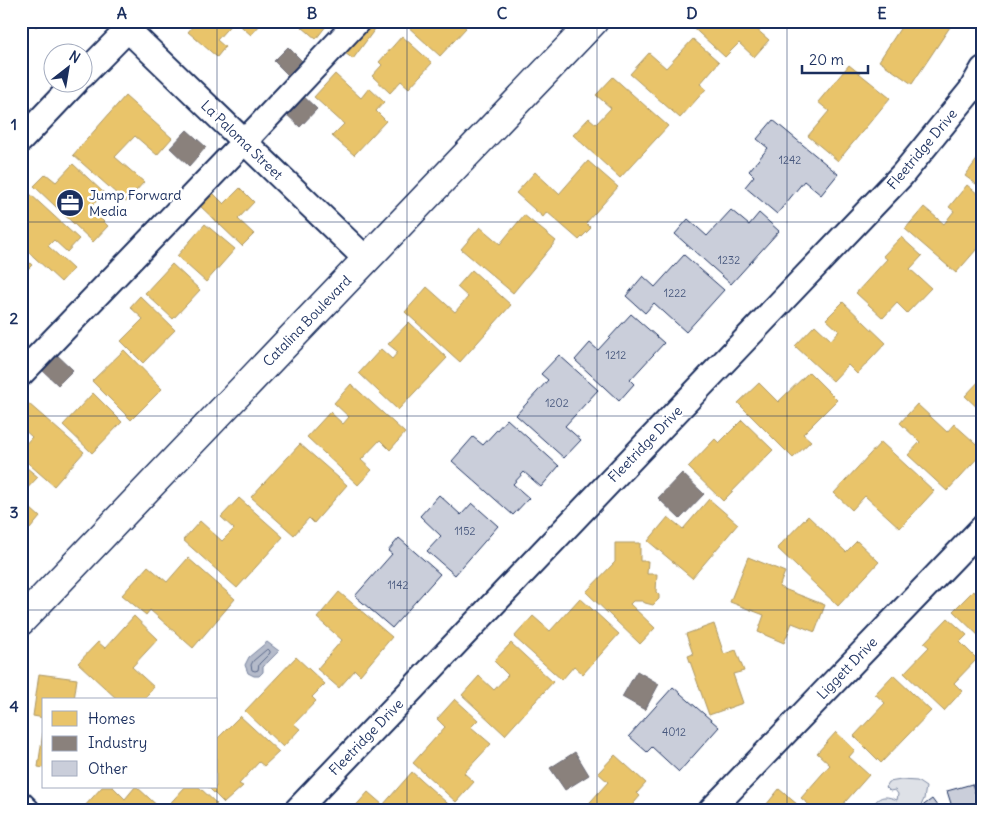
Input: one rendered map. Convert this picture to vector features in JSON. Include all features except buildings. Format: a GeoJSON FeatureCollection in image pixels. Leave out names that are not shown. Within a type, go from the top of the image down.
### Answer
{"type":"FeatureCollection","features":[{"type":"Feature","properties":{"kind":"main road","name":"Catalina Boulevard"},"geometry":{"type":"LineString","coordinates":[[21,620],[594,21]]}},
{"type":"Feature","properties":{"kind":"street"},"geometry":{"type":"LineString","coordinates":[[21,374],[358,21]]}},
{"type":"Feature","properties":{"kind":"street"},"geometry":{"type":"LineString","coordinates":[[92,64],[127,24]]}},
{"type":"Feature","properties":{"kind":"street","name":"La Paloma Street"},"geometry":{"type":"LineString","coordinates":[[127,24],[244,142],[366,259]]}},
{"type":"Feature","properties":{"kind":"street","name":"Fleetridge Drive"},"geometry":{"type":"LineString","coordinates":[[297,810],[902,175],[971,90],[983,69]]}},
{"type":"Feature","properties":{"kind":"street"},"geometry":{"type":"LineString","coordinates":[[21,140],[67,92]]}},
{"type":"Feature","properties":{"kind":"street","name":"Liggett Drive"},"geometry":{"type":"LineString","coordinates":[[711,810],[983,527]]}},
{"type":"Feature","properties":{"kind":"street"},"geometry":{"type":"LineString","coordinates":[[21,804],[27,810]]}},
{"type":"Feature","properties":{"kind":"shaded area"},"geometry":{"type":"Polygon","coordinates":[[[901,780],[917,781],[926,787],[924,799],[919,810],[863,810],[881,798],[897,800],[898,794],[895,790],[890,791],[886,787],[889,782],[901,780]]]}},
{"type":"Feature","properties":{"kind":"water"},"geometry":{"type":"Polygon","coordinates":[[[267,642],[279,651],[263,667],[263,672],[259,676],[254,676],[248,673],[245,665],[249,657],[267,642]]]}},
{"type":"Feature","properties":{"kind":"place","name":"Jump Forward Media"},"geometry":{"type":"Point","coordinates":[70,203]}}]}
